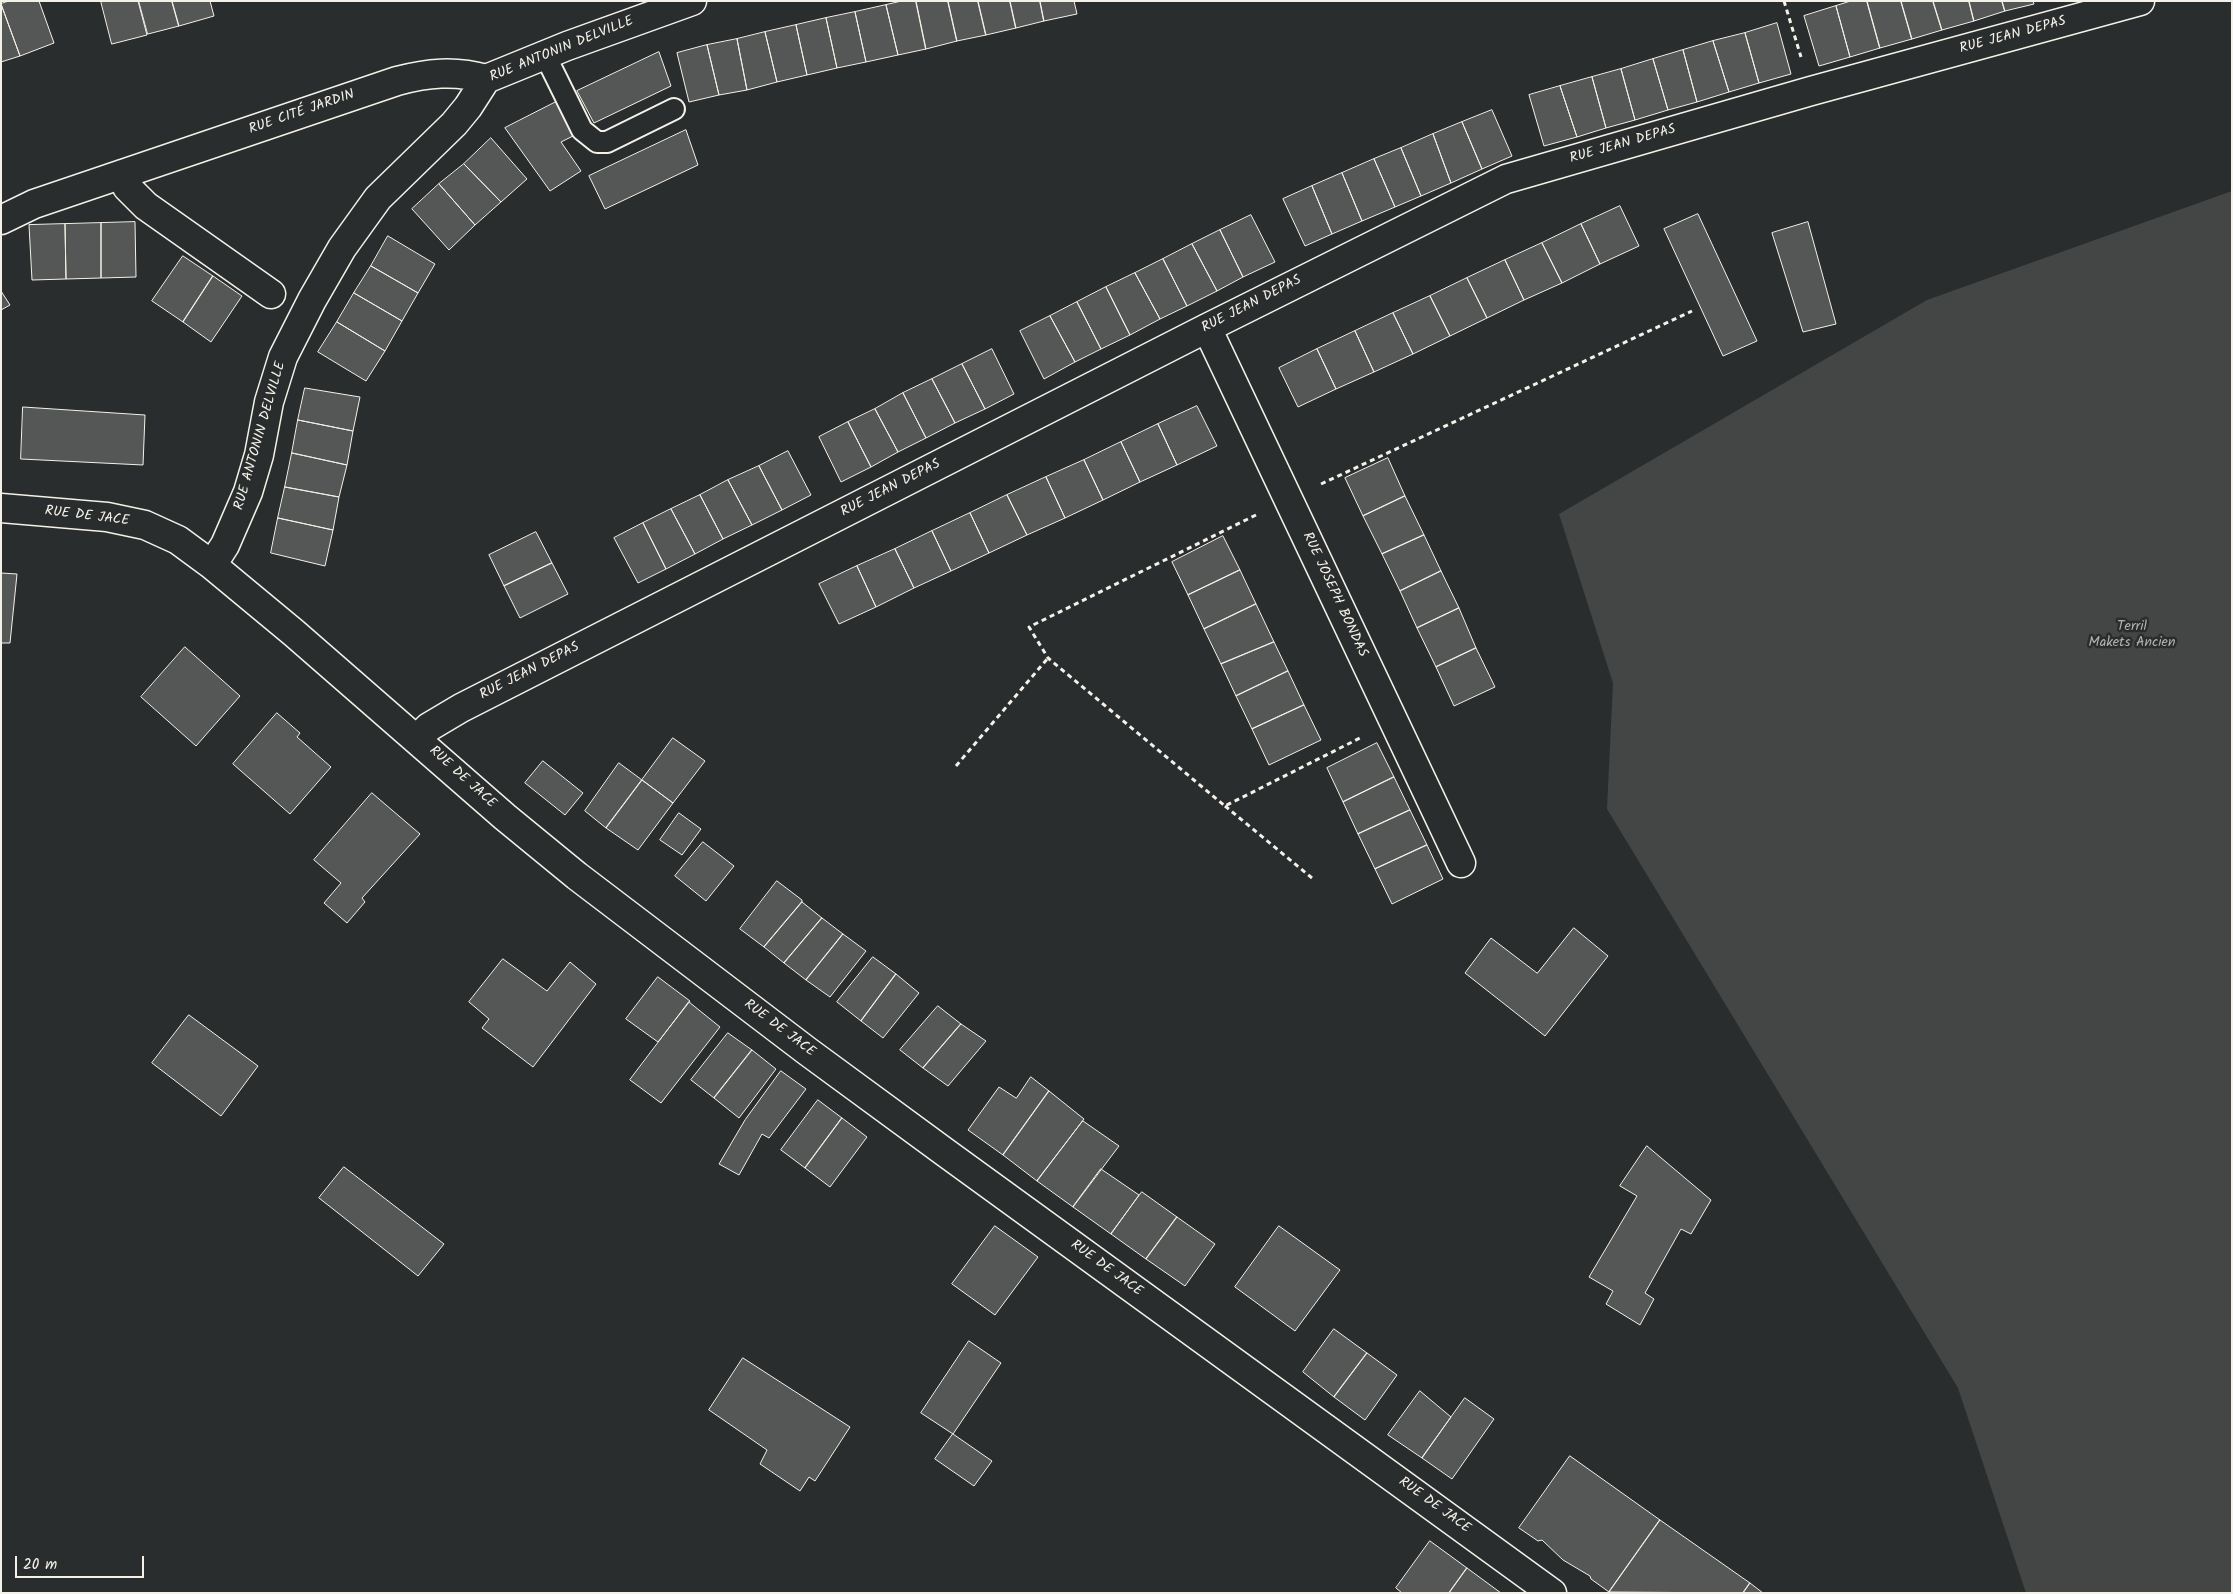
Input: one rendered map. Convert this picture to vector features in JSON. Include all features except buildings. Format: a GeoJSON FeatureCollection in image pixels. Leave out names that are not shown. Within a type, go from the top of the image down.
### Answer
{"type":"FeatureCollection","features":[{"type":"Feature","properties":{"kind":"street","name":"RUE ANTONIN DELVILLE"},"geometry":{"type":"LineString","coordinates":[[212,565],[225,546],[237,521],[259,455],[270,402],[283,357],[312,300],[342,248],[378,198],[454,124],[468,107],[486,79],[545,55],[692,1]]}},
{"type":"Feature","properties":{"kind":"street","name":"RUE JEAN DEPAS"},"geometry":{"type":"LineString","coordinates":[[417,739],[429,727],[461,708],[1207,328],[1506,179],[1811,91],[2140,1]]}},
{"type":"Feature","properties":{"kind":"street","name":"RUE CITÉ JARDIN"},"geometry":{"type":"LineString","coordinates":[[1,220],[34,204],[406,79],[444,73],[465,73],[486,79]]}},
{"type":"Feature","properties":{"kind":"street"},"geometry":{"type":"LineString","coordinates":[[122,174],[127,187],[146,206],[271,294]]}},
{"type":"Feature","properties":{"kind":"street","name":"RUE JOSEPH BONDAS"},"geometry":{"type":"LineString","coordinates":[[1207,328],[1461,863]]}},
{"type":"Feature","properties":{"kind":"street","name":"RUE DE JACE"},"geometry":{"type":"LineString","coordinates":[[1,508],[107,518],[145,525],[178,540],[212,565],[417,739],[505,817],[577,876],[807,1051],[1552,1593]]}},
{"type":"Feature","properties":{"kind":"lane"},"geometry":{"type":"LineString","coordinates":[[545,55],[582,130],[597,142],[607,142],[674,109]]}},
{"type":"Feature","properties":{"kind":"path"},"geometry":{"type":"LineString","coordinates":[[1784,1],[1811,91]]}},
{"type":"Feature","properties":{"kind":"path"},"geometry":{"type":"LineString","coordinates":[[956,766],[1048,658]]}},
{"type":"Feature","properties":{"kind":"path"},"geometry":{"type":"LineString","coordinates":[[1225,806],[1312,878]]}},
{"type":"Feature","properties":{"kind":"green space","name":"Terril Makets Ancien"},"geometry":{"type":"Polygon","coordinates":[[[2232,191],[2232,1593],[2026,1593],[1958,1388],[1607,809],[1613,683],[1559,514],[1927,300],[2232,191]]]}}]}
